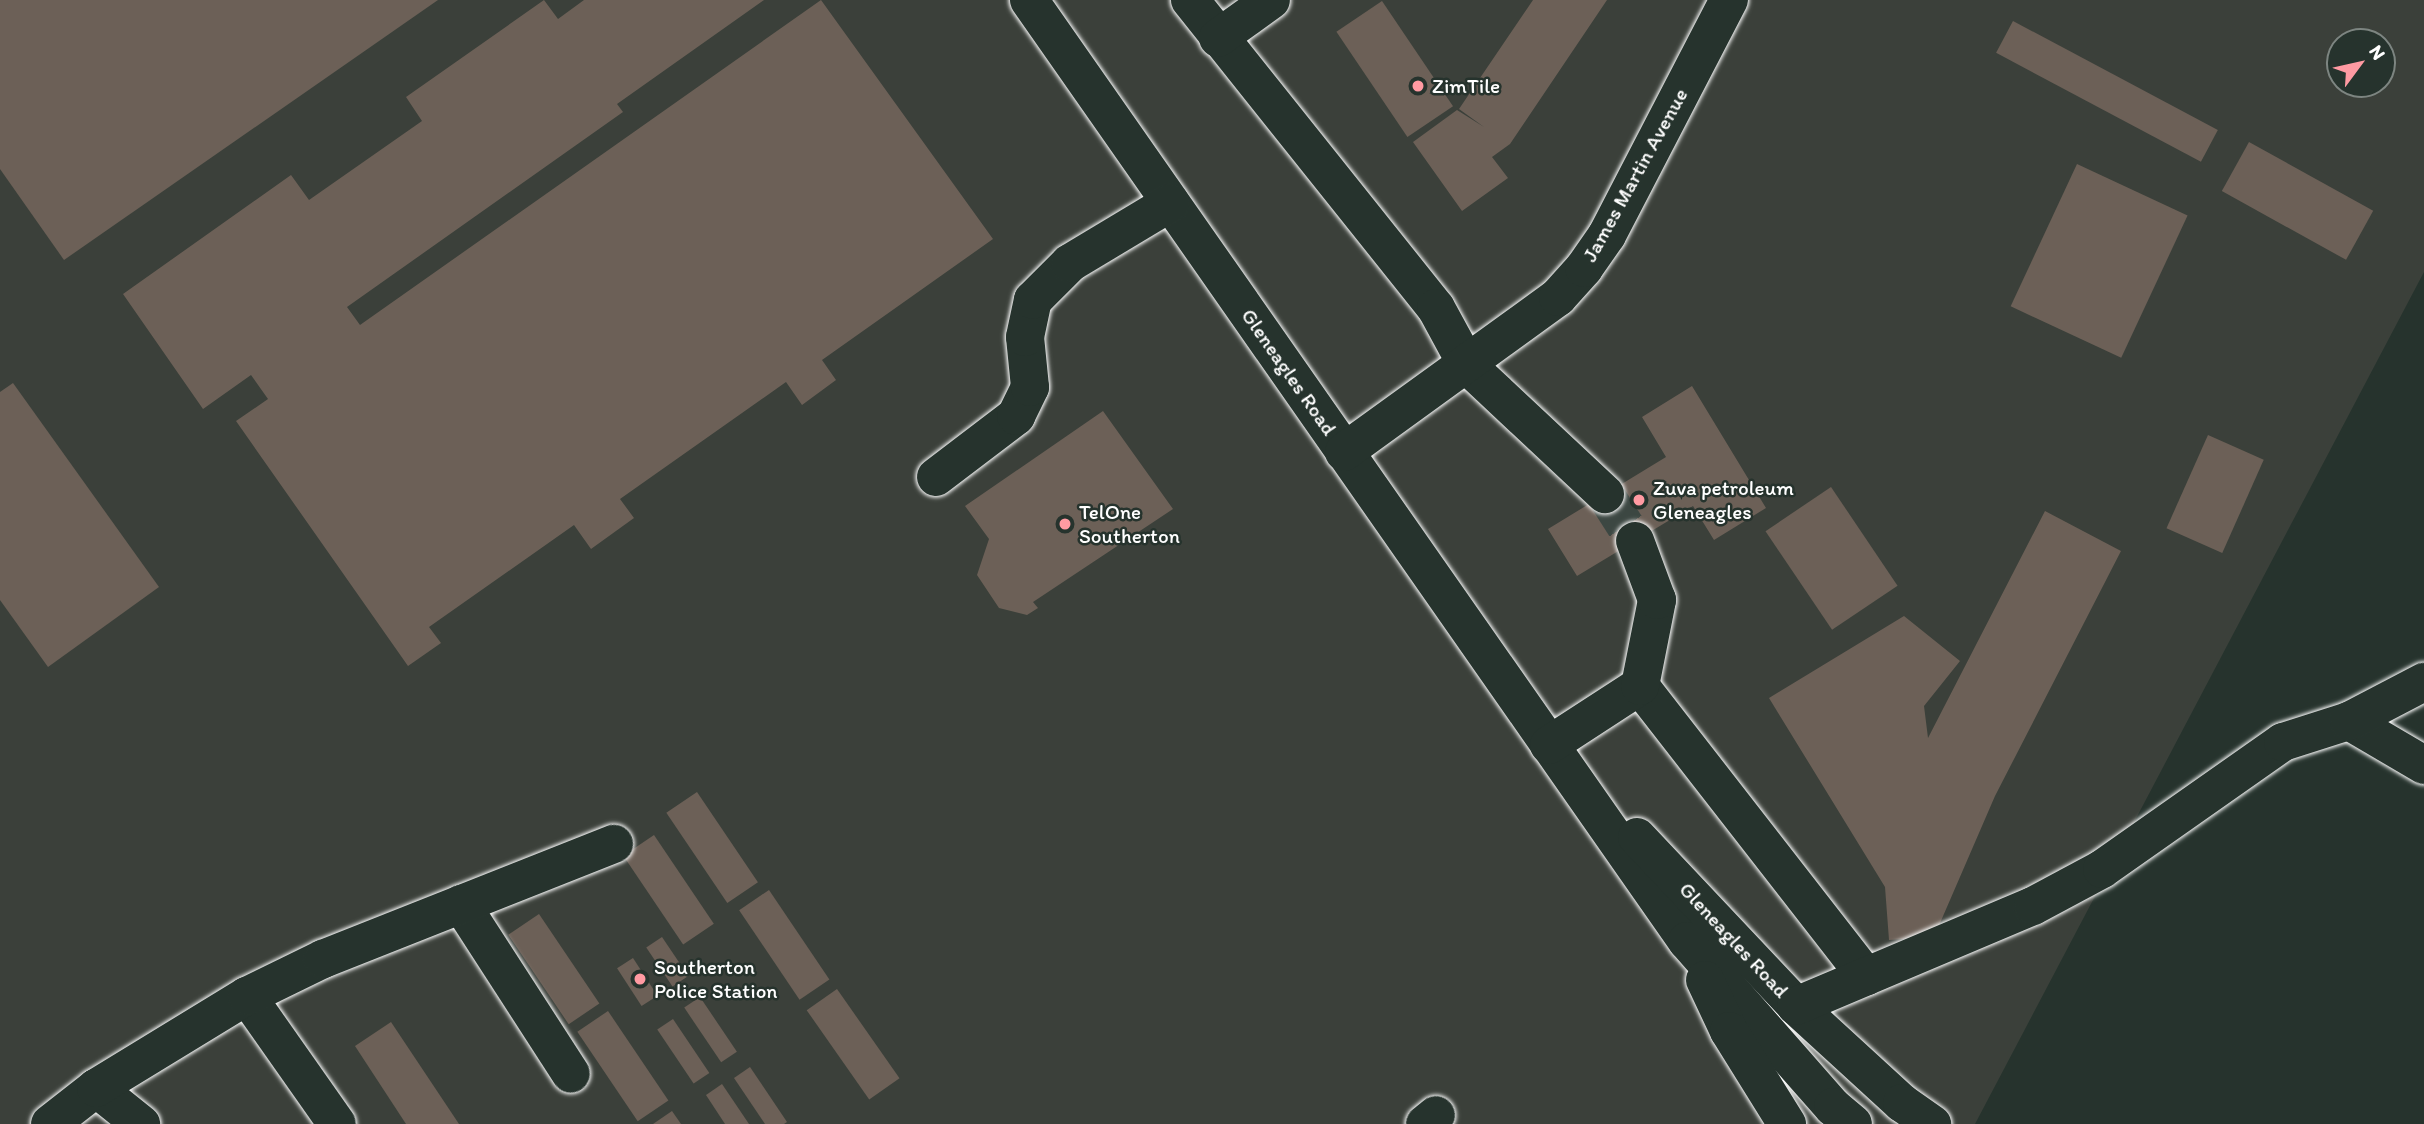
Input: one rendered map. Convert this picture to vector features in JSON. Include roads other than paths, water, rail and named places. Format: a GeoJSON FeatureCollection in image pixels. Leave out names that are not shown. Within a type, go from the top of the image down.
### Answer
{"type":"FeatureCollection","features":[{"type":"Feature","properties":{"kind":"street","name":"Gleneagles Road"},"geometry":{"type":"LineString","coordinates":[[1029,0],[1687,941],[1833,1107],[1853,1124]]}},
{"type":"Feature","properties":{"kind":"street"},"geometry":{"type":"LineString","coordinates":[[1190,0],[1436,307],[1467,365],[1605,494]]}},
{"type":"Feature","properties":{"kind":"street"},"geometry":{"type":"LineString","coordinates":[[1218,38],[1271,0]]}},
{"type":"Feature","properties":{"kind":"street","name":"James Martin Avenue"},"geometry":{"type":"LineString","coordinates":[[1344,452],[1558,297],[1584,268],[1607,235],[1729,0]]}},
{"type":"Feature","properties":{"kind":"street"},"geometry":{"type":"LineString","coordinates":[[936,477],[1016,416],[1030,387],[1024,337],[1033,300],[1070,262],[1170,203]]}},
{"type":"Feature","properties":{"kind":"street"},"geometry":{"type":"LineString","coordinates":[[1549,745],[1640,686],[1657,600],[1634,541]]}},
{"type":"Feature","properties":{"kind":"street"},"geometry":{"type":"LineString","coordinates":[[1796,1006],[2033,906],[2091,875],[2283,743],[2349,721],[2424,682]]}},
{"type":"Feature","properties":{"kind":"street"},"geometry":{"type":"LineString","coordinates":[[1640,686],[1866,976]]}},
{"type":"Feature","properties":{"kind":"street"},"geometry":{"type":"LineString","coordinates":[[2349,721],[2424,765]]}},
{"type":"Feature","properties":{"kind":"street","name":"Gleneagles Road"},"geometry":{"type":"LineString","coordinates":[[1549,745],[1796,1006],[1932,1124]]}},
{"type":"Feature","properties":{"kind":"street"},"geometry":{"type":"LineString","coordinates":[[50,1124],[96,1088],[247,996],[375,936],[614,844]]}},
{"type":"Feature","properties":{"kind":"street"},"geometry":{"type":"LineString","coordinates":[[461,904],[571,1074]]}},
{"type":"Feature","properties":{"kind":"street"},"geometry":{"type":"LineString","coordinates":[[1687,941],[1729,1031],[1787,1124]]}},
{"type":"Feature","properties":{"kind":"street"},"geometry":{"type":"LineString","coordinates":[[247,996],[337,1124]]}},
{"type":"Feature","properties":{"kind":"street"},"geometry":{"type":"LineString","coordinates":[[96,1088],[141,1124]]}},
{"type":"Feature","properties":{"kind":"tunnel"},"geometry":{"type":"LineString","coordinates":[[1605,494],[1635,541]]}},
{"type":"Feature","properties":{"kind":"place","name":"ZimTile"},"geometry":{"type":"Point","coordinates":[1418,86]}},
{"type":"Feature","properties":{"kind":"place","name":"Zuva petroleum Gleneagles"},"geometry":{"type":"Point","coordinates":[1639,500]}},
{"type":"Feature","properties":{"kind":"place","name":"TelOne Southerton"},"geometry":{"type":"Point","coordinates":[1065,524]}},
{"type":"Feature","properties":{"kind":"place","name":"Southerton Police Station"},"geometry":{"type":"Point","coordinates":[640,979]}}]}
